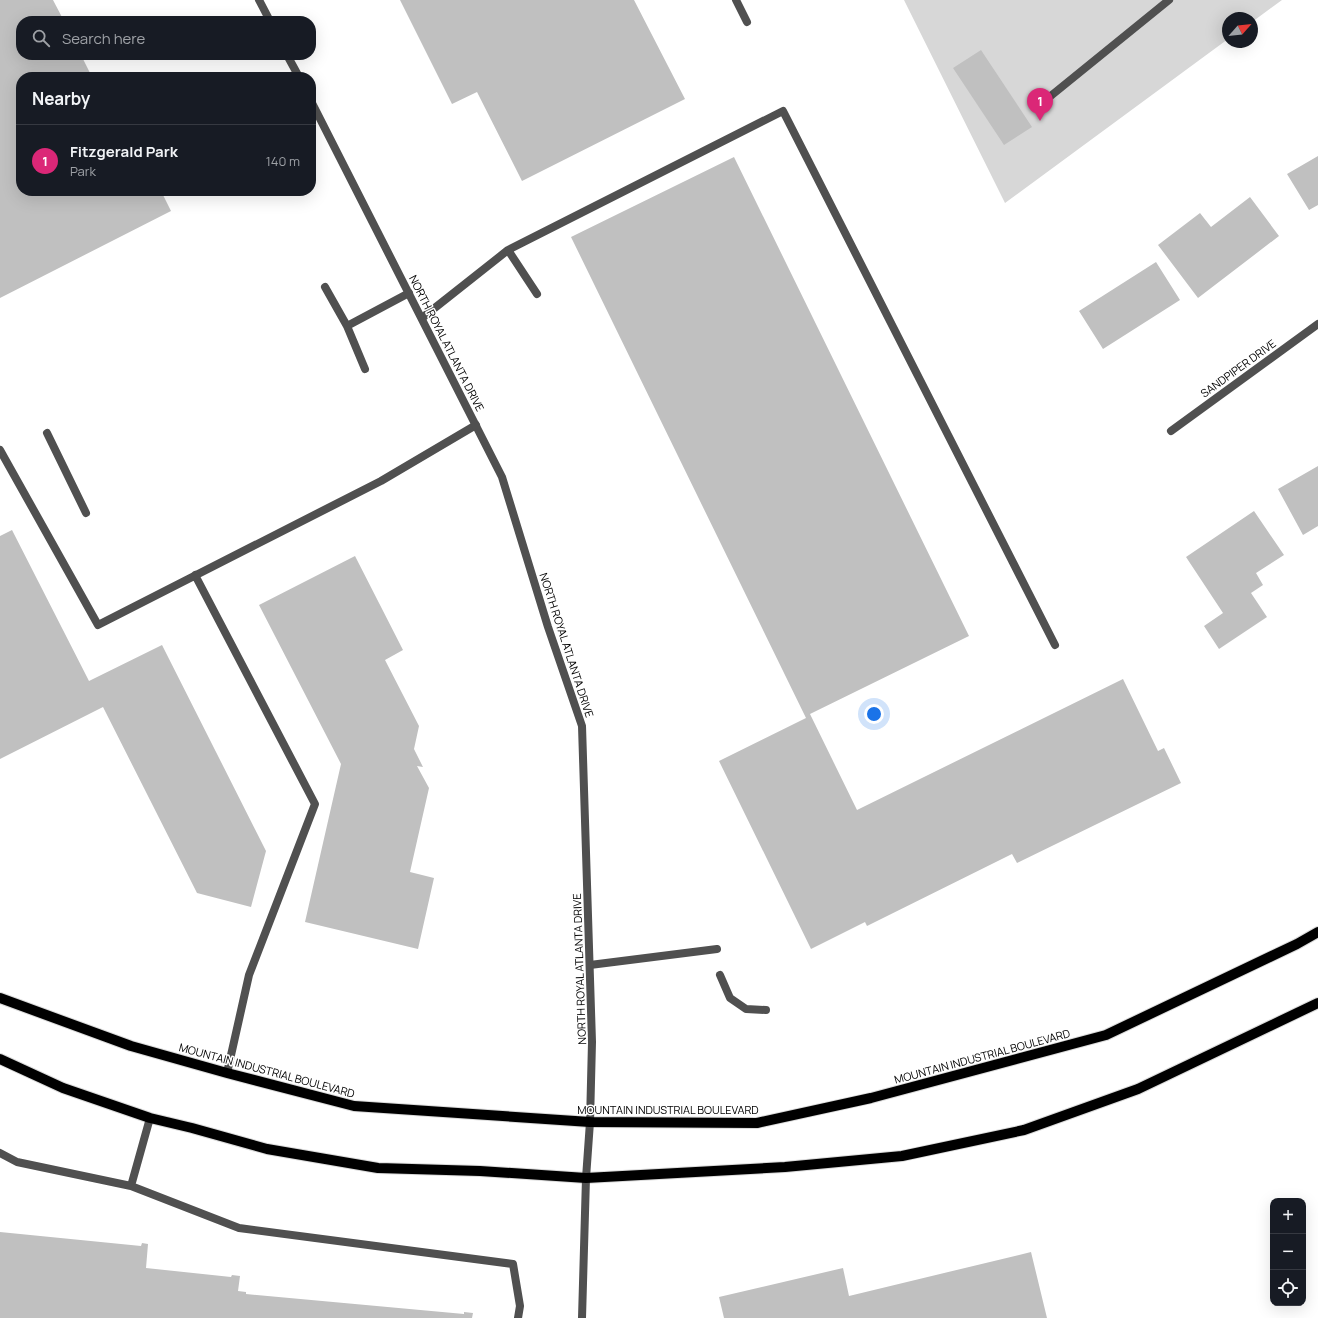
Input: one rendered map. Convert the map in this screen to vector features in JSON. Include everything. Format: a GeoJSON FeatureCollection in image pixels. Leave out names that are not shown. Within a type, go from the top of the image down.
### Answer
{"type":"FeatureCollection","features":[{"type":"Feature","properties":{"kind":"main road","name":"MOUNTAIN INDUSTRIAL BOULEVARD"},"geometry":{"type":"LineString","coordinates":[[0,998],[131,1046],[354,1106],[590,1122],[757,1123],[894,1092],[1106,1035],[1297,944],[1318,932]]}},
{"type":"Feature","properties":{"kind":"main road"},"geometry":{"type":"LineString","coordinates":[[0,1059],[63,1088],[150,1118],[267,1149],[378,1168],[480,1171],[586,1178],[785,1167],[902,1156],[1024,1130],[1138,1089],[1318,1003]]}},
{"type":"Feature","properties":{"kind":"street"},"geometry":{"type":"LineString","coordinates":[[259,0],[267,16]]}},
{"type":"Feature","properties":{"kind":"street"},"geometry":{"type":"LineString","coordinates":[[736,0],[747,22]]}},
{"type":"Feature","properties":{"kind":"street"},"geometry":{"type":"LineString","coordinates":[[1042,103],[1169,0]]}},
{"type":"Feature","properties":{"kind":"street"},"geometry":{"type":"LineString","coordinates":[[290,60],[296,72]]}},
{"type":"Feature","properties":{"kind":"street"},"geometry":{"type":"LineString","coordinates":[[422,318],[508,250],[783,111],[1055,645]]}},
{"type":"Feature","properties":{"kind":"street","name":"NORTH ROYAL ATLANTA DRIVE"},"geometry":{"type":"LineString","coordinates":[[316,120],[409,293],[502,477],[548,627],[582,726],[592,1042],[582,1318]]}},
{"type":"Feature","properties":{"kind":"street"},"geometry":{"type":"LineString","coordinates":[[508,250],[537,294]]}},
{"type":"Feature","properties":{"kind":"street"},"geometry":{"type":"LineString","coordinates":[[325,287],[347,326],[365,369]]}},
{"type":"Feature","properties":{"kind":"street"},"geometry":{"type":"LineString","coordinates":[[347,326],[409,293]]}},
{"type":"Feature","properties":{"kind":"street","name":"SANDPIPER DRIVE"},"geometry":{"type":"LineString","coordinates":[[1171,430],[1318,324]]}},
{"type":"Feature","properties":{"kind":"street"},"geometry":{"type":"LineString","coordinates":[[0,450],[98,625],[381,481],[476,425]]}},
{"type":"Feature","properties":{"kind":"street"},"geometry":{"type":"LineString","coordinates":[[47,433],[86,513]]}},
{"type":"Feature","properties":{"kind":"street"},"geometry":{"type":"LineString","coordinates":[[195,575],[315,804],[249,975],[227,1073]]}},
{"type":"Feature","properties":{"kind":"street"},"geometry":{"type":"LineString","coordinates":[[590,965],[717,950]]}},
{"type":"Feature","properties":{"kind":"street"},"geometry":{"type":"LineString","coordinates":[[720,975],[730,998],[746,1009],[766,1010]]}},
{"type":"Feature","properties":{"kind":"street"},"geometry":{"type":"LineString","coordinates":[[131,1186],[150,1118]]}},
{"type":"Feature","properties":{"kind":"street"},"geometry":{"type":"LineString","coordinates":[[0,1153],[17,1162],[131,1186],[239,1228],[513,1264],[520,1306],[518,1318]]}},
{"type":"Feature","properties":{"kind":"shaded area"},"geometry":{"type":"Polygon","coordinates":[[[904,0],[1282,0],[1258,18],[1258,12],[1222,12],[1222,43],[1005,203],[904,0]]]}},
{"type":"Feature","properties":{"kind":"building"},"geometry":{"type":"Polygon","coordinates":[[[0,0],[53,0],[61,16],[16,16],[16,60],[84,60],[90,72],[16,72],[16,196],[164,196],[171,211],[0,298],[0,0]]]}},
{"type":"Feature","properties":{"kind":"building"},"geometry":{"type":"Polygon","coordinates":[[[400,0],[634,0],[685,99],[522,181],[477,92],[452,104],[400,0]]]}},
{"type":"Feature","properties":{"kind":"building"},"geometry":{"type":"Polygon","coordinates":[[[981,50],[1032,127],[1004,145],[953,68],[981,50]]]}},
{"type":"Feature","properties":{"kind":"building"},"geometry":{"type":"Polygon","coordinates":[[[1318,156],[1318,205],[1309,210],[1287,174],[1318,156]]]}},
{"type":"Feature","properties":{"kind":"building"},"geometry":{"type":"Polygon","coordinates":[[[734,157],[969,636],[810,714],[857,810],[1123,679],[1158,751],[1164,748],[1181,783],[1017,863],[1012,854],[867,926],[865,922],[811,949],[719,761],[806,718],[571,237],[734,157]]]}},
{"type":"Feature","properties":{"kind":"building"},"geometry":{"type":"Polygon","coordinates":[[[1250,197],[1279,236],[1198,298],[1158,245],[1200,213],[1211,227],[1250,197]]]}},
{"type":"Feature","properties":{"kind":"building"},"geometry":{"type":"Polygon","coordinates":[[[1156,262],[1180,300],[1103,349],[1079,311],[1156,262]]]}},
{"type":"Feature","properties":{"kind":"building"},"geometry":{"type":"Polygon","coordinates":[[[1318,466],[1318,526],[1303,535],[1278,489],[1318,466]]]}},
{"type":"Feature","properties":{"kind":"building"},"geometry":{"type":"Polygon","coordinates":[[[1254,511],[1284,555],[1256,573],[1263,585],[1251,593],[1267,617],[1219,649],[1204,626],[1223,613],[1186,557],[1254,511]]]}},
{"type":"Feature","properties":{"kind":"building"},"geometry":{"type":"Polygon","coordinates":[[[12,530],[89,681],[162,645],[266,851],[251,907],[197,893],[103,707],[0,759],[0,536],[12,530]]]}},
{"type":"Feature","properties":{"kind":"building"},"geometry":{"type":"Polygon","coordinates":[[[355,556],[403,650],[385,660],[419,726],[414,749],[423,767],[417,766],[429,788],[410,872],[434,878],[418,949],[305,922],[341,764],[259,605],[355,556]]]}},
{"type":"Feature","properties":{"kind":"building"},"geometry":{"type":"Polygon","coordinates":[[[0,1232],[141,1246],[142,1243],[148,1244],[146,1268],[231,1277],[232,1275],[240,1276],[238,1291],[246,1292],[246,1294],[464,1314],[464,1312],[473,1313],[472,1318],[0,1318],[0,1232]]]}},
{"type":"Feature","properties":{"kind":"building"},"geometry":{"type":"Polygon","coordinates":[[[1031,1252],[1047,1318],[724,1318],[719,1297],[843,1268],[849,1296],[1031,1252]]]}},
{"type":"Feature","properties":{"kind":"place","name":"Fitzgerald Park"},"geometry":{"type":"Point","coordinates":[1040,121]}}]}
